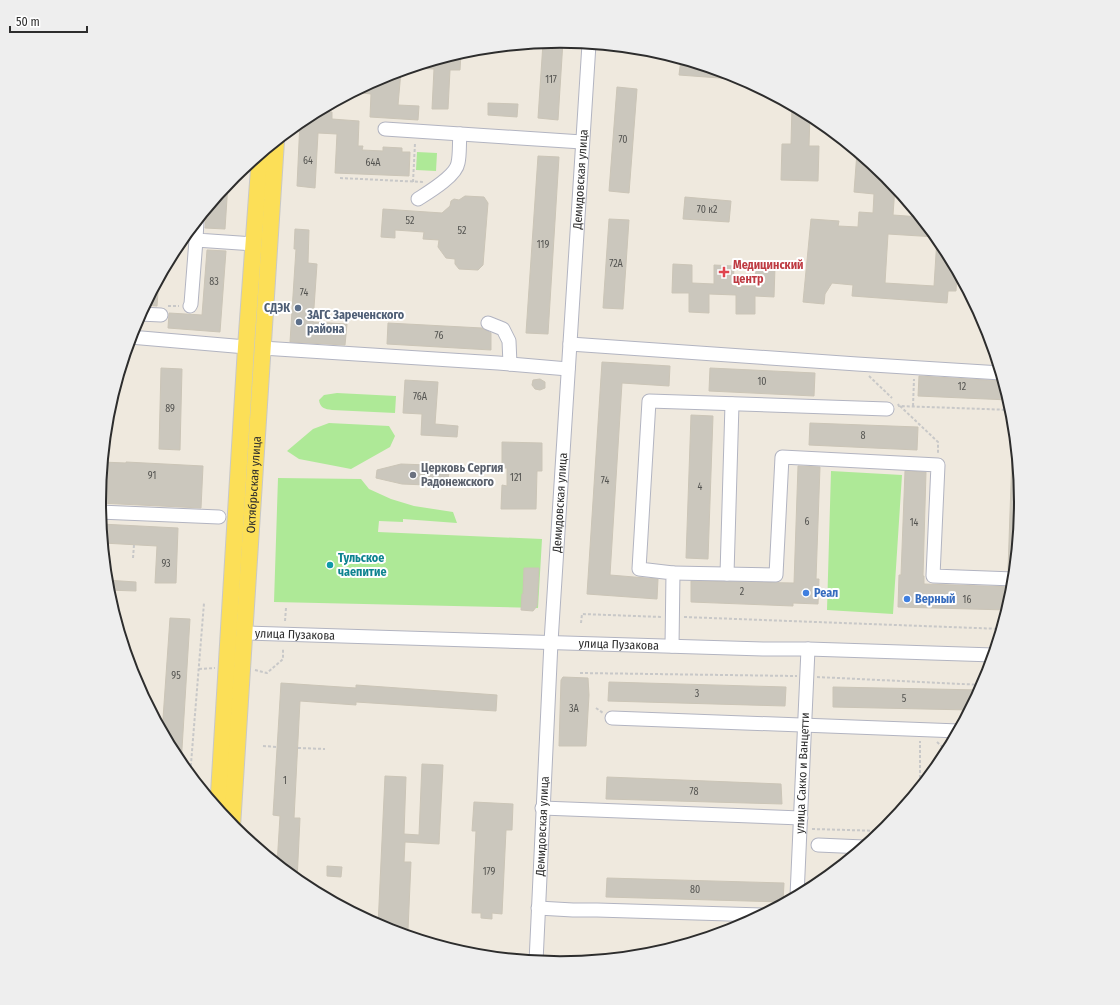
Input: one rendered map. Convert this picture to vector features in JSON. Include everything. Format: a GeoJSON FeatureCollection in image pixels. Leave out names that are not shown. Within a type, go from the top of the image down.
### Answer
{"type":"FeatureCollection","features":[{"type":"Feature","properties":{"kind":"main road","name":"Октябрьская улица"},"geometry":{"type":"LineString","coordinates":[[218,802],[236,633],[254,347],[275,148]]}},
{"type":"Feature","properties":{"kind":"main road","name":"Октябрьская улица"},"geometry":{"type":"LineString","coordinates":[[254,347],[254,244],[260,161]]}},
{"type":"Feature","properties":{"kind":"main road","name":"Октябрьская улица"},"geometry":{"type":"LineString","coordinates":[[232,817],[236,633]]}},
{"type":"Feature","properties":{"kind":"street","name":"Демидовская улица"},"geometry":{"type":"LineString","coordinates":[[536,956],[551,642],[589,49]]}},
{"type":"Feature","properties":{"kind":"street"},"geometry":{"type":"LineString","coordinates":[[384,129],[582,142]]}},
{"type":"Feature","properties":{"kind":"street"},"geometry":{"type":"LineString","coordinates":[[418,199],[435,189],[456,169],[458,164],[460,134]]}},
{"type":"Feature","properties":{"kind":"street"},"geometry":{"type":"LineString","coordinates":[[190,306],[197,229]]}},
{"type":"Feature","properties":{"kind":"street"},"geometry":{"type":"LineString","coordinates":[[196,240],[254,244]]}},
{"type":"Feature","properties":{"kind":"street"},"geometry":{"type":"LineString","coordinates":[[146,314],[161,315]]}},
{"type":"Feature","properties":{"kind":"street"},"geometry":{"type":"LineString","coordinates":[[488,323],[503,328],[509,341],[510,364]]}},
{"type":"Feature","properties":{"kind":"street"},"geometry":{"type":"LineString","coordinates":[[137,338],[568,369]]}},
{"type":"Feature","properties":{"kind":"street"},"geometry":{"type":"LineString","coordinates":[[570,344],[995,373]]}},
{"type":"Feature","properties":{"kind":"street"},"geometry":{"type":"LineString","coordinates":[[893,407],[649,401],[640,569],[673,573],[776,575],[782,457],[938,465],[933,576],[1008,579]]}},
{"type":"Feature","properties":{"kind":"street"},"geometry":{"type":"LineString","coordinates":[[727,574],[732,404]]}},
{"type":"Feature","properties":{"kind":"street"},"geometry":{"type":"LineString","coordinates":[[106,512],[219,517]]}},
{"type":"Feature","properties":{"kind":"street"},"geometry":{"type":"LineString","coordinates":[[672,646],[673,573]]}},
{"type":"Feature","properties":{"kind":"street","name":"улица Пузакова"},"geometry":{"type":"LineString","coordinates":[[236,633],[808,649],[987,656]]}},
{"type":"Feature","properties":{"kind":"street","name":"улица Сакко и Ванцетти"},"geometry":{"type":"LineString","coordinates":[[797,890],[808,649]]}},
{"type":"Feature","properties":{"kind":"street"},"geometry":{"type":"LineString","coordinates":[[612,718],[954,731]]}},
{"type":"Feature","properties":{"kind":"street"},"geometry":{"type":"LineString","coordinates":[[542,808],[801,823]]}},
{"type":"Feature","properties":{"kind":"street"},"geometry":{"type":"LineString","coordinates":[[818,845],[857,847]]}},
{"type":"Feature","properties":{"kind":"street"},"geometry":{"type":"LineString","coordinates":[[538,908],[751,915]]}},
{"type":"Feature","properties":{"kind":"path"},"geometry":{"type":"LineString","coordinates":[[413,182],[415,131]]}},
{"type":"Feature","properties":{"kind":"path"},"geometry":{"type":"LineString","coordinates":[[340,178],[442,183]]}},
{"type":"Feature","properties":{"kind":"path"},"geometry":{"type":"LineString","coordinates":[[857,364],[893,407],[938,442],[938,465]]}},
{"type":"Feature","properties":{"kind":"path"},"geometry":{"type":"LineString","coordinates":[[913,406],[915,368]]}},
{"type":"Feature","properties":{"kind":"path"},"geometry":{"type":"LineString","coordinates":[[893,407],[913,406],[1005,410]]}},
{"type":"Feature","properties":{"kind":"path"},"geometry":{"type":"LineString","coordinates":[[133,558],[134,545]]}},
{"type":"Feature","properties":{"kind":"path"},"geometry":{"type":"LineString","coordinates":[[191,767],[204,603]]}},
{"type":"Feature","properties":{"kind":"path"},"geometry":{"type":"LineString","coordinates":[[285,621],[286,608]]}},
{"type":"Feature","properties":{"kind":"path"},"geometry":{"type":"LineString","coordinates":[[581,623],[582,614],[996,629]]}},
{"type":"Feature","properties":{"kind":"path"},"geometry":{"type":"LineString","coordinates":[[250,668],[267,673],[283,659],[283,648]]}},
{"type":"Feature","properties":{"kind":"path"},"geometry":{"type":"LineString","coordinates":[[199,669],[220,668]]}},
{"type":"Feature","properties":{"kind":"path"},"geometry":{"type":"LineString","coordinates":[[580,672],[807,676],[976,685]]}},
{"type":"Feature","properties":{"kind":"path"},"geometry":{"type":"LineString","coordinates":[[920,729],[920,780]]}},
{"type":"Feature","properties":{"kind":"path"},"geometry":{"type":"LineString","coordinates":[[263,746],[277,747]]}},
{"type":"Feature","properties":{"kind":"path"},"geometry":{"type":"LineString","coordinates":[[298,748],[325,749]]}},
{"type":"Feature","properties":{"kind":"path"},"geometry":{"type":"LineString","coordinates":[[801,823],[875,830]]}},
{"type":"Feature","properties":{"kind":"green space"},"geometry":{"type":"Polygon","coordinates":[[[417,152],[437,153],[436,171],[416,170],[417,152]]]}},
{"type":"Feature","properties":{"kind":"green space"},"geometry":{"type":"Polygon","coordinates":[[[337,393],[396,396],[395,413],[325,409],[319,400],[324,395],[337,393]]]}},
{"type":"Feature","properties":{"kind":"green space"},"geometry":{"type":"Polygon","coordinates":[[[329,423],[389,426],[395,436],[390,447],[351,469],[299,459],[287,451],[313,429],[329,423]]]}},
{"type":"Feature","properties":{"kind":"green space"},"geometry":{"type":"Polygon","coordinates":[[[831,471],[902,475],[893,614],[827,610],[831,471]]]}},
{"type":"Feature","properties":{"kind":"green space"},"geometry":{"type":"Polygon","coordinates":[[[278,478],[361,479],[369,489],[391,499],[414,506],[453,512],[457,523],[403,519],[403,522],[379,521],[378,532],[542,539],[538,608],[274,602],[278,478]]]}},
{"type":"Feature","properties":{"kind":"building"},"geometry":{"type":"Polygon","coordinates":[[[563,48],[558,120],[538,118],[543,49],[563,48]]]}},
{"type":"Feature","properties":{"kind":"building"},"geometry":{"type":"Polygon","coordinates":[[[461,59],[460,70],[450,70],[448,109],[432,109],[434,69],[425,69],[461,59]]]}},
{"type":"Feature","properties":{"kind":"building"},"geometry":{"type":"Polygon","coordinates":[[[680,64],[722,78],[679,75],[680,64]]]}},
{"type":"Feature","properties":{"kind":"building"},"geometry":{"type":"Polygon","coordinates":[[[400,77],[398,105],[419,106],[418,120],[370,117],[371,94],[363,93],[400,77]]]}},
{"type":"Feature","properties":{"kind":"building"},"geometry":{"type":"Polygon","coordinates":[[[617,87],[637,89],[629,193],[609,191],[617,87]]]}},
{"type":"Feature","properties":{"kind":"building"},"geometry":{"type":"Polygon","coordinates":[[[488,103],[518,104],[517,117],[488,115],[488,103]]]}},
{"type":"Feature","properties":{"kind":"building"},"geometry":{"type":"Polygon","coordinates":[[[329,112],[332,112],[332,119],[359,121],[358,146],[363,146],[362,150],[383,151],[383,147],[402,148],[402,152],[410,152],[409,176],[335,173],[337,134],[318,133],[315,188],[297,186],[300,130],[329,112]]]}},
{"type":"Feature","properties":{"kind":"building"},"geometry":{"type":"Polygon","coordinates":[[[792,112],[810,123],[809,146],[819,146],[818,181],[781,180],[782,144],[791,144],[792,112]]]}},
{"type":"Feature","properties":{"kind":"building"},"geometry":{"type":"Polygon","coordinates":[[[538,156],[559,157],[548,334],[526,333],[538,156]]]}},
{"type":"Feature","properties":{"kind":"building"},"geometry":{"type":"Polygon","coordinates":[[[857,158],[894,195],[893,215],[913,216],[928,237],[888,234],[885,283],[934,286],[936,248],[957,280],[956,291],[948,291],[947,303],[852,296],[853,285],[832,283],[825,294],[824,304],[803,302],[811,219],[839,221],[838,226],[858,227],[859,212],[873,213],[874,194],[854,192],[857,158]]]}},
{"type":"Feature","properties":{"kind":"building"},"geometry":{"type":"Polygon","coordinates":[[[227,193],[225,229],[205,228],[206,217],[227,193]]]}},
{"type":"Feature","properties":{"kind":"building"},"geometry":{"type":"Polygon","coordinates":[[[465,196],[484,197],[488,203],[483,265],[478,270],[459,269],[455,264],[455,259],[446,258],[438,247],[439,240],[423,239],[424,232],[395,230],[395,238],[381,237],[383,209],[442,213],[450,206],[451,201],[454,199],[459,200],[465,196]]]}},
{"type":"Feature","properties":{"kind":"building"},"geometry":{"type":"Polygon","coordinates":[[[685,197],[731,201],[729,222],[683,219],[685,197]]]}},
{"type":"Feature","properties":{"kind":"building"},"geometry":{"type":"Polygon","coordinates":[[[609,219],[629,220],[623,309],[603,308],[609,219]]]}},
{"type":"Feature","properties":{"kind":"building"},"geometry":{"type":"Polygon","coordinates":[[[295,229],[309,230],[308,263],[317,264],[313,322],[347,324],[345,345],[290,342],[296,249],[294,249],[295,229]]]}},
{"type":"Feature","properties":{"kind":"building"},"geometry":{"type":"Polygon","coordinates":[[[207,250],[226,251],[220,332],[168,328],[169,313],[202,315],[207,250]]]}},
{"type":"Feature","properties":{"kind":"building"},"geometry":{"type":"Polygon","coordinates":[[[673,264],[692,265],[692,283],[714,284],[714,265],[734,266],[733,286],[755,286],[756,267],[775,267],[774,297],[755,296],[755,314],[736,314],[736,295],[709,294],[709,313],[689,312],[689,293],[672,293],[673,264]]]}},
{"type":"Feature","properties":{"kind":"building"},"geometry":{"type":"Polygon","coordinates":[[[158,290],[157,306],[150,305],[158,290]]]}},
{"type":"Feature","properties":{"kind":"building"},"geometry":{"type":"Polygon","coordinates":[[[388,323],[482,328],[491,333],[491,350],[387,344],[388,323]]]}},
{"type":"Feature","properties":{"kind":"building"},"geometry":{"type":"Polygon","coordinates":[[[602,362],[670,366],[669,386],[622,383],[610,575],[658,579],[657,599],[587,594],[602,362]]]}},
{"type":"Feature","properties":{"kind":"building"},"geometry":{"type":"Polygon","coordinates":[[[161,368],[182,369],[180,450],[159,449],[161,368]]]}},
{"type":"Feature","properties":{"kind":"building"},"geometry":{"type":"Polygon","coordinates":[[[710,368],[815,373],[814,396],[709,391],[710,368]]]}},
{"type":"Feature","properties":{"kind":"building"},"geometry":{"type":"Polygon","coordinates":[[[919,376],[998,381],[1003,400],[918,396],[919,376]]]}},
{"type":"Feature","properties":{"kind":"building"},"geometry":{"type":"Polygon","coordinates":[[[540,379],[545,382],[545,388],[540,390],[535,389],[532,385],[533,380],[540,379]]]}},
{"type":"Feature","properties":{"kind":"building"},"geometry":{"type":"Polygon","coordinates":[[[405,380],[438,382],[435,424],[458,426],[457,437],[421,435],[422,414],[403,413],[405,380]]]}},
{"type":"Feature","properties":{"kind":"building"},"geometry":{"type":"Polygon","coordinates":[[[691,415],[713,416],[708,559],[686,558],[691,415]]]}},
{"type":"Feature","properties":{"kind":"building"},"geometry":{"type":"Polygon","coordinates":[[[810,423],[918,427],[917,450],[809,445],[810,423]]]}},
{"type":"Feature","properties":{"kind":"building"},"geometry":{"type":"Polygon","coordinates":[[[502,442],[542,443],[542,471],[537,471],[536,509],[501,509],[502,485],[507,486],[507,468],[502,468],[502,442]]]}},
{"type":"Feature","properties":{"kind":"building"},"geometry":{"type":"Polygon","coordinates":[[[1012,456],[1014,473],[1014,532],[1011,562],[1010,570],[1008,570],[1012,456]]]}},
{"type":"Feature","properties":{"kind":"building"},"geometry":{"type":"Polygon","coordinates":[[[107,462],[203,466],[201,508],[106,503],[107,462]]]}},
{"type":"Feature","properties":{"kind":"building","name":"Церковь Сергия Радонежского"},"geometry":{"type":"Polygon","coordinates":[[[401,464],[428,465],[449,471],[448,481],[426,485],[402,484],[376,478],[377,470],[401,464]]]}},
{"type":"Feature","properties":{"kind":"building"},"geometry":{"type":"Polygon","coordinates":[[[798,466],[820,467],[816,579],[819,579],[818,604],[793,603],[793,606],[691,602],[691,581],[794,583],[798,466]]]}},
{"type":"Feature","properties":{"kind":"building"},"geometry":{"type":"Polygon","coordinates":[[[905,471],[926,472],[924,584],[1007,587],[1001,610],[898,607],[899,575],[901,575],[905,471]]]}},
{"type":"Feature","properties":{"kind":"building"},"geometry":{"type":"Polygon","coordinates":[[[106,524],[178,528],[176,583],[155,583],[157,546],[107,543],[106,524]]]}},
{"type":"Feature","properties":{"kind":"building"},"geometry":{"type":"Polygon","coordinates":[[[524,568],[539,568],[537,606],[533,611],[521,610],[524,568]]]}},
{"type":"Feature","properties":{"kind":"building"},"geometry":{"type":"Polygon","coordinates":[[[112,580],[136,582],[136,591],[114,590],[112,580]]]}},
{"type":"Feature","properties":{"kind":"building"},"geometry":{"type":"Polygon","coordinates":[[[170,618],[190,619],[182,754],[163,724],[170,618]]]}},
{"type":"Feature","properties":{"kind":"building"},"geometry":{"type":"Polygon","coordinates":[[[563,677],[588,678],[589,695],[586,746],[559,746],[561,680],[563,677]]]}},
{"type":"Feature","properties":{"kind":"building"},"geometry":{"type":"Polygon","coordinates":[[[609,682],[786,687],[785,706],[608,701],[609,682]]]}},
{"type":"Feature","properties":{"kind":"building"},"geometry":{"type":"Polygon","coordinates":[[[281,683],[356,688],[356,685],[497,695],[496,711],[356,702],[356,705],[300,701],[294,818],[300,818],[297,873],[277,858],[280,816],[273,815],[281,683]]]}},
{"type":"Feature","properties":{"kind":"building"},"geometry":{"type":"Polygon","coordinates":[[[833,687],[974,690],[965,710],[833,707],[833,687]]]}},
{"type":"Feature","properties":{"kind":"building"},"geometry":{"type":"Polygon","coordinates":[[[422,764],[443,765],[439,844],[405,842],[404,862],[411,862],[408,930],[406,930],[378,919],[385,776],[406,777],[404,834],[419,835],[422,764]]]}},
{"type":"Feature","properties":{"kind":"building"},"geometry":{"type":"Polygon","coordinates":[[[607,777],[781,784],[782,804],[606,799],[607,777]]]}},
{"type":"Feature","properties":{"kind":"building"},"geometry":{"type":"Polygon","coordinates":[[[474,802],[513,804],[512,830],[506,830],[502,914],[492,913],[492,919],[481,918],[481,913],[472,913],[476,831],[472,831],[474,802]]]}},
{"type":"Feature","properties":{"kind":"building"},"geometry":{"type":"Polygon","coordinates":[[[327,866],[342,867],[341,877],[327,876],[327,866]]]}},
{"type":"Feature","properties":{"kind":"building"},"geometry":{"type":"Polygon","coordinates":[[[607,878],[784,883],[783,898],[776,902],[606,897],[607,878]]]}},
{"type":"Feature","properties":{"kind":"place","name":"Медицинский центр"},"geometry":{"type":"Point","coordinates":[724,272]}},
{"type":"Feature","properties":{"kind":"place","name":"СДЭК"},"geometry":{"type":"Point","coordinates":[298,308]}},
{"type":"Feature","properties":{"kind":"place","name":"ЗАГС Зареченского района"},"geometry":{"type":"Point","coordinates":[299,322]}},
{"type":"Feature","properties":{"kind":"place","name":"Церковь Сергия Радонежского"},"geometry":{"type":"Point","coordinates":[413,475]}},
{"type":"Feature","properties":{"kind":"place","name":"Тульское чаепитие"},"geometry":{"type":"Point","coordinates":[330,565]}},
{"type":"Feature","properties":{"kind":"place","name":"Реал"},"geometry":{"type":"Point","coordinates":[806,593]}},
{"type":"Feature","properties":{"kind":"place","name":"Верный"},"geometry":{"type":"Point","coordinates":[907,599]}}]}
